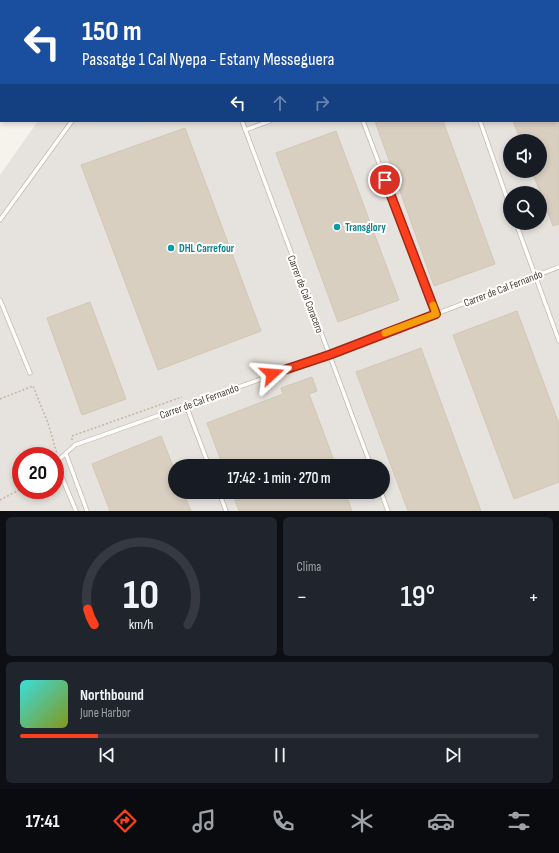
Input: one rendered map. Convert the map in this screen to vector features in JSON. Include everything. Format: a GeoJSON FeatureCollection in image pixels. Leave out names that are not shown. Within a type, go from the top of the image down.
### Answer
{"type":"FeatureCollection","features":[{"type":"Feature","properties":{"kind":"lane"},"geometry":{"type":"LineString","coordinates":[[0,220],[71,122]]}},
{"type":"Feature","properties":{"kind":"lane","name":"Carrer de Cal Coracero"},"geometry":{"type":"LineString","coordinates":[[242,122],[368,459]]}},
{"type":"Feature","properties":{"kind":"lane"},"geometry":{"type":"LineString","coordinates":[[245,130],[267,122]]}},
{"type":"Feature","properties":{"kind":"lane"},"geometry":{"type":"LineString","coordinates":[[363,122],[436,314]]}},
{"type":"Feature","properties":{"kind":"lane"},"geometry":{"type":"LineString","coordinates":[[480,122],[503,187]]}},
{"type":"Feature","properties":{"kind":"lane"},"geometry":{"type":"LineString","coordinates":[[518,230],[559,341]]}},
{"type":"Feature","properties":{"kind":"lane","name":"Carrer de Cal Fernando"},"geometry":{"type":"LineString","coordinates":[[66,454],[76,445],[329,355],[559,267]]}},
{"type":"Feature","properties":{"kind":"lane"},"geometry":{"type":"LineString","coordinates":[[0,300],[30,373]]}},
{"type":"Feature","properties":{"kind":"lane"},"geometry":{"type":"LineString","coordinates":[[186,405],[206,459]]}},
{"type":"Feature","properties":{"kind":"lane"},"geometry":{"type":"LineString","coordinates":[[66,454],[87,511]]}},
{"type":"Feature","properties":{"kind":"lane"},"geometry":{"type":"LineString","coordinates":[[64,480],[76,511]]}},
{"type":"Feature","properties":{"kind":"lane"},"geometry":{"type":"LineString","coordinates":[[222,499],[226,511]]}},
{"type":"Feature","properties":{"kind":"lane"},"geometry":{"type":"LineString","coordinates":[[384,499],[388,511]]}},
{"type":"Feature","properties":{"kind":"path"},"geometry":{"type":"LineString","coordinates":[[0,399],[33,386],[48,423],[54,447]]}},
{"type":"Feature","properties":{"kind":"path"},"geometry":{"type":"LineString","coordinates":[[72,443],[72,436],[182,398]]}},
{"type":"Feature","properties":{"kind":"path"},"geometry":{"type":"LineString","coordinates":[[0,500],[12,494]]}},
{"type":"Feature","properties":{"kind":"shaded area"},"geometry":{"type":"Polygon","coordinates":[[[37,122],[559,122],[559,511],[0,511],[0,175],[37,122]]]}},
{"type":"Feature","properties":{"kind":"shaded area"},"geometry":{"type":"Polygon","coordinates":[[[94,122],[151,122],[105,139],[100,137],[94,122]]]}},
{"type":"Feature","properties":{"kind":"building"},"geometry":{"type":"Polygon","coordinates":[[[375,122],[443,122],[495,264],[434,286],[375,122]]]}},
{"type":"Feature","properties":{"kind":"building"},"geometry":{"type":"Polygon","coordinates":[[[513,122],[559,122],[559,224],[553,226],[547,210],[547,186],[538,186],[535,178],[547,178],[547,134],[518,134],[513,122]]]}},
{"type":"Feature","properties":{"kind":"building","name":"DHL Carrefour"},"geometry":{"type":"Polygon","coordinates":[[[185,128],[261,331],[158,370],[81,165],[185,128]]]}},
{"type":"Feature","properties":{"kind":"building","name":"Transglory"},"geometry":{"type":"Polygon","coordinates":[[[336,131],[399,300],[338,322],[276,153],[336,131]]]}},
{"type":"Feature","properties":{"kind":"building"},"geometry":{"type":"Polygon","coordinates":[[[90,302],[126,399],[82,415],[47,318],[90,302]]]}},
{"type":"Feature","properties":{"kind":"building"},"geometry":{"type":"Polygon","coordinates":[[[517,311],[559,424],[559,482],[514,499],[453,335],[517,311]]]}},
{"type":"Feature","properties":{"kind":"building"},"geometry":{"type":"Polygon","coordinates":[[[421,348],[481,511],[408,511],[390,463],[390,459],[389,459],[356,372],[421,348]]]}},
{"type":"Feature","properties":{"kind":"building"},"geometry":{"type":"Polygon","coordinates":[[[312,377],[317,391],[309,394],[333,459],[220,459],[207,423],[283,394],[281,388],[312,377]]]}},
{"type":"Feature","properties":{"kind":"building"},"geometry":{"type":"Polygon","coordinates":[[[161,436],[170,459],[168,459],[168,499],[186,499],[191,511],[110,511],[92,464],[161,436]]]}},
{"type":"Feature","properties":{"kind":"building"},"geometry":{"type":"Polygon","coordinates":[[[235,499],[348,499],[352,511],[239,511],[235,499]]]}},
{"type":"Feature","properties":{"kind":"slow traffic"},"geometry":{"type":"LineString","coordinates":[[385,333],[436,314],[433,305]]}},
{"type":"Feature","properties":{"kind":"place","name":"Transglory"},"geometry":{"type":"Point","coordinates":[337,227]}},
{"type":"Feature","properties":{"kind":"place","name":"DHL Carrefour"},"geometry":{"type":"Point","coordinates":[171,248]}},
{"type":"Feature","properties":{"kind":"route"},"geometry":{"type":"LineString","coordinates":[[272,374],[329,355],[436,314],[385,180]]}}]}
